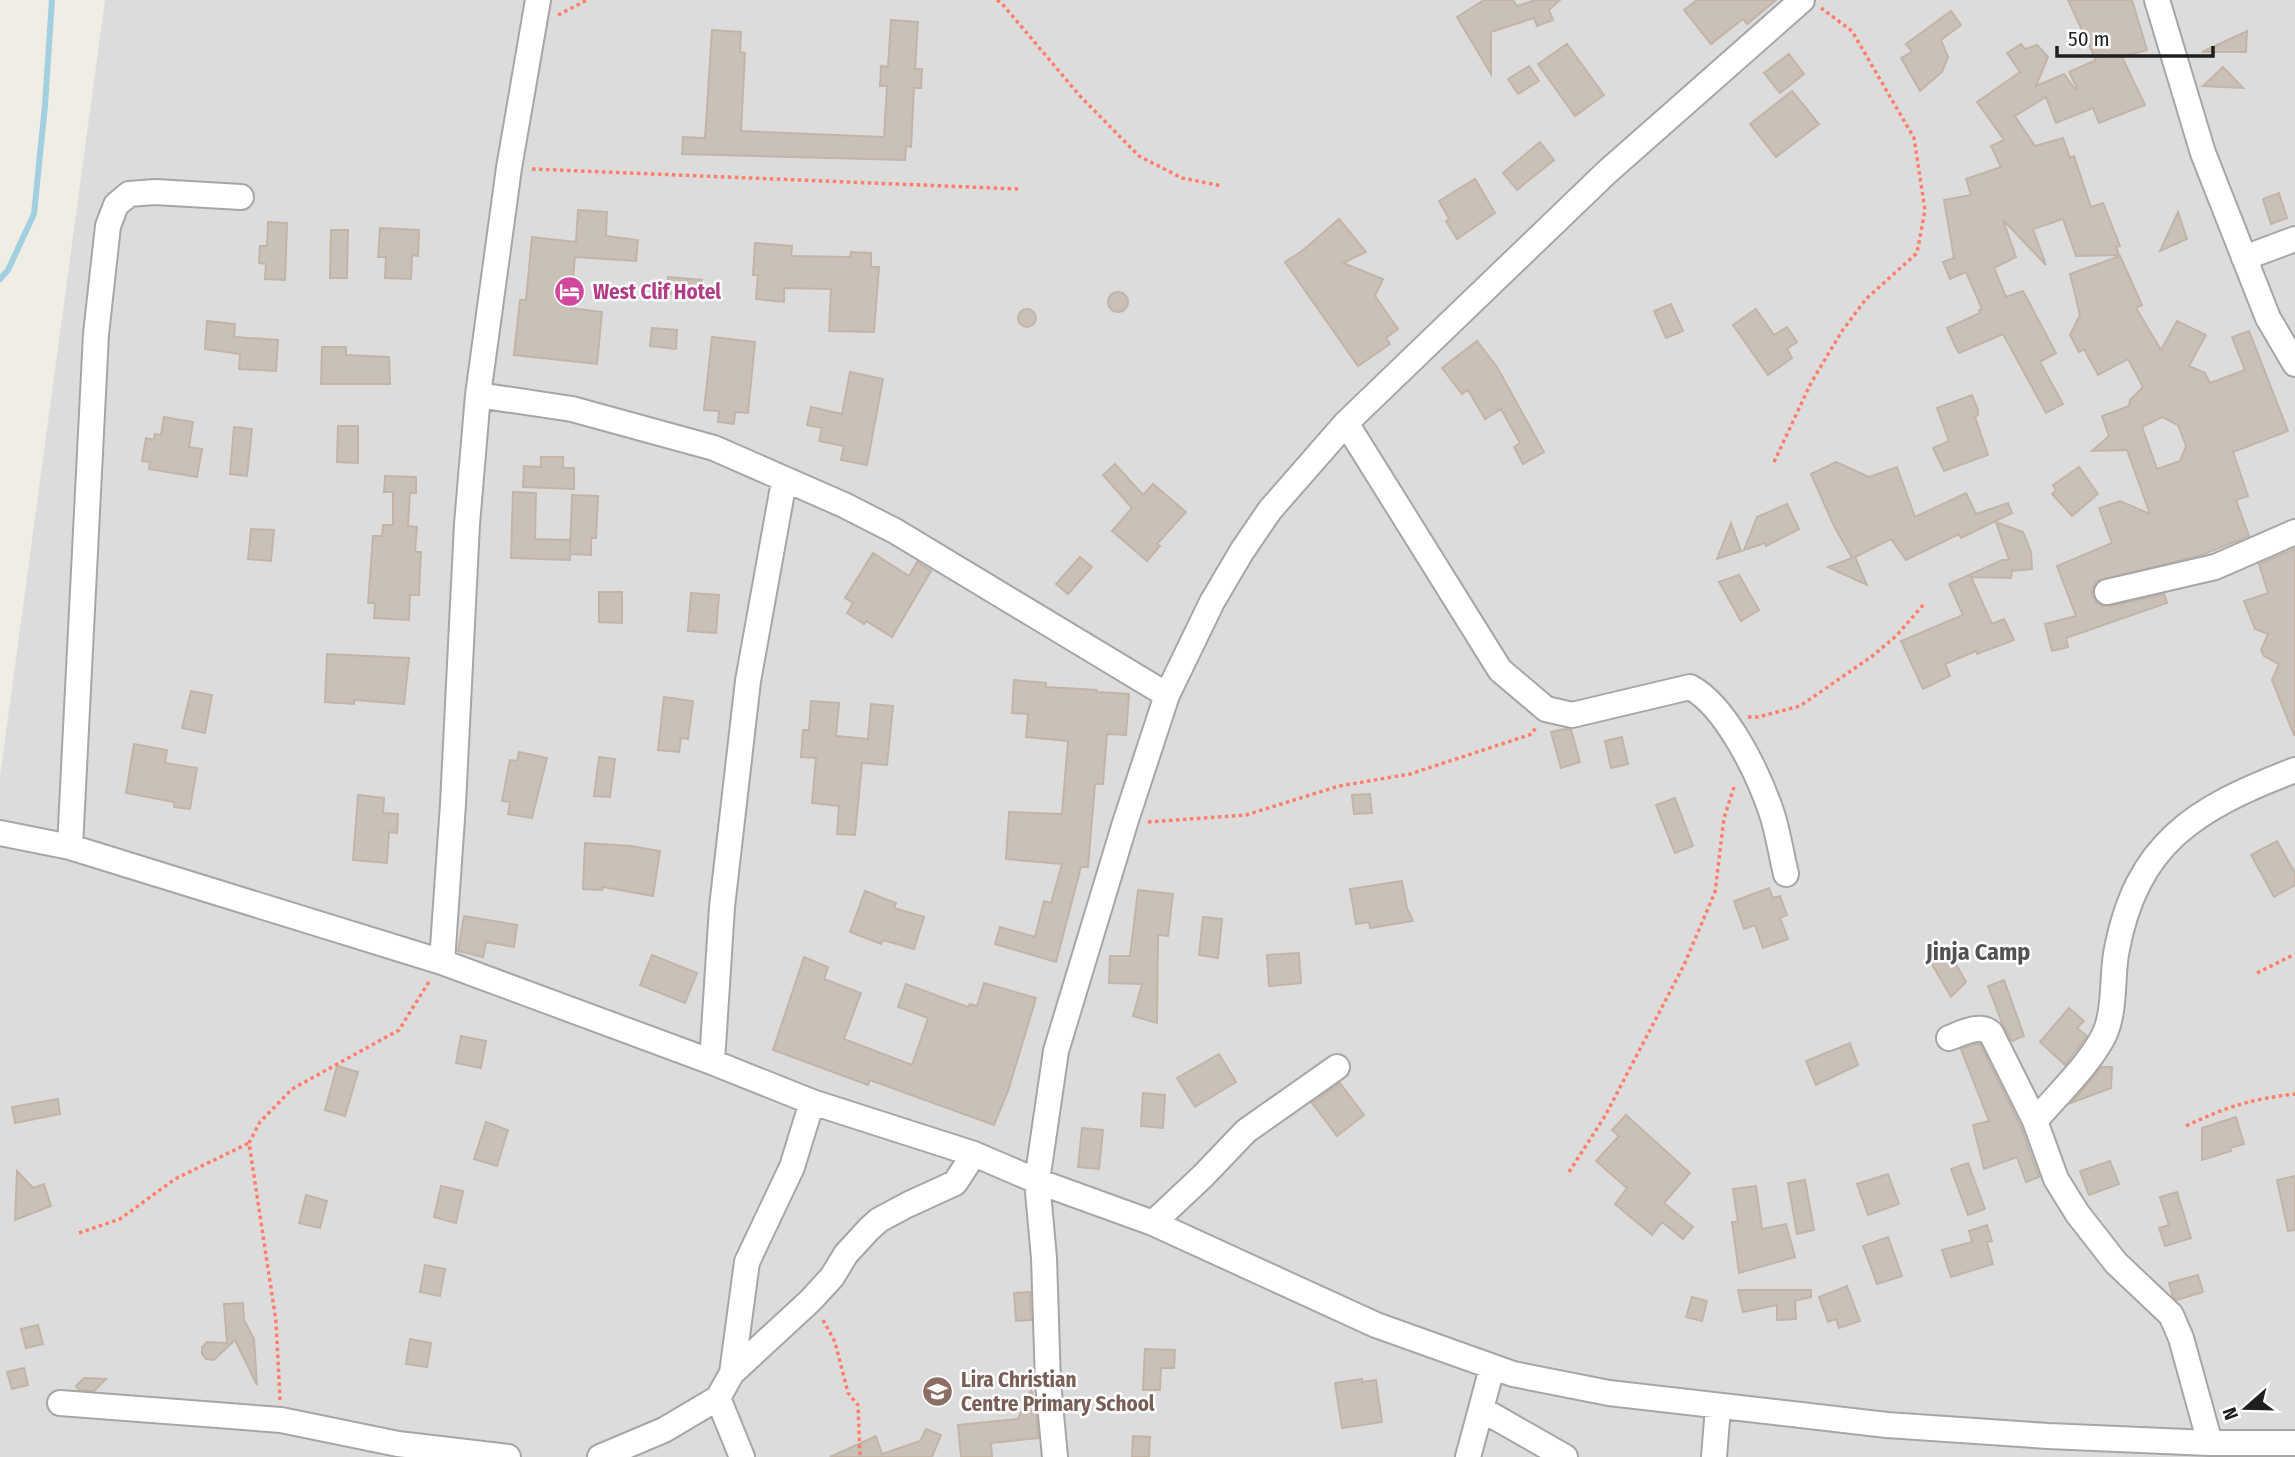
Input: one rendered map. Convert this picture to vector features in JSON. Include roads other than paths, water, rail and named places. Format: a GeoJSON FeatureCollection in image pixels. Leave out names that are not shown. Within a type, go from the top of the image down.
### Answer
{"type":"FeatureCollection","features":[{"type":"Feature","properties":{"kind":"street"},"geometry":{"type":"LineString","coordinates":[[442,962],[467,524],[478,395],[509,169],[538,0]]}},
{"type":"Feature","properties":{"kind":"street"},"geometry":{"type":"LineString","coordinates":[[2157,0],[2203,153],[2268,318],[2295,364]]}},
{"type":"Feature","properties":{"kind":"street"},"geometry":{"type":"LineString","coordinates":[[1055,1457],[1048,1383],[1044,1258],[1037,1181],[1056,1051],[1167,695],[1212,602],[1270,510],[1346,423],[1607,172],[1812,4]]}},
{"type":"Feature","properties":{"kind":"street"},"geometry":{"type":"LineString","coordinates":[[70,847],[96,334],[108,226],[116,205],[129,194],[155,192],[241,197]]}},
{"type":"Feature","properties":{"kind":"street"},"geometry":{"type":"LineString","coordinates":[[2244,258],[2295,239]]}},
{"type":"Feature","properties":{"kind":"street"},"geometry":{"type":"LineString","coordinates":[[478,395],[572,409],[714,448],[844,505],[895,531],[1167,695]]}},
{"type":"Feature","properties":{"kind":"street"},"geometry":{"type":"LineString","coordinates":[[1346,423],[1500,670],[1546,709],[1572,715],[1690,687],[1700,692],[1725,718],[1744,752],[1771,811],[1786,874]]}},
{"type":"Feature","properties":{"kind":"street"},"geometry":{"type":"LineString","coordinates":[[712,1062],[722,907],[748,681],[785,481]]}},
{"type":"Feature","properties":{"kind":"street"},"geometry":{"type":"LineString","coordinates":[[2107,592],[2215,568],[2295,533]]}},
{"type":"Feature","properties":{"kind":"street"},"geometry":{"type":"LineString","coordinates":[[2035,1121],[2095,1051],[2106,1031],[2116,954],[2126,912],[2152,859],[2179,829],[2222,801],[2295,770]]}},
{"type":"Feature","properties":{"kind":"street"},"geometry":{"type":"LineString","coordinates":[[0,833],[70,847],[442,962],[812,1102],[974,1154],[1037,1181],[1153,1223],[1376,1325],[1513,1374],[1609,1393],[1718,1408],[1887,1425],[2048,1436],[2210,1443],[2295,1443]]}},
{"type":"Feature","properties":{"kind":"street"},"geometry":{"type":"LineString","coordinates":[[1949,1038],[1980,1028],[1986,1028],[1991,1033],[2035,1121],[2056,1180],[2077,1213],[2116,1263],[2171,1315],[2182,1338],[2210,1443]]}},
{"type":"Feature","properties":{"kind":"street"},"geometry":{"type":"LineString","coordinates":[[1153,1223],[1246,1131],[1337,1067]]}},
{"type":"Feature","properties":{"kind":"street"},"geometry":{"type":"LineString","coordinates":[[732,1374],[747,1262],[792,1167],[812,1102]]}},
{"type":"Feature","properties":{"kind":"street"},"geometry":{"type":"LineString","coordinates":[[600,1457],[664,1430],[718,1398],[732,1374],[811,1300],[832,1277],[846,1254],[879,1220],[955,1183],[974,1154]]}},
{"type":"Feature","properties":{"kind":"street"},"geometry":{"type":"LineString","coordinates":[[1468,1457],[1492,1368]]}},
{"type":"Feature","properties":{"kind":"street"},"geometry":{"type":"LineString","coordinates":[[718,1398],[742,1457]]}},
{"type":"Feature","properties":{"kind":"street"},"geometry":{"type":"LineString","coordinates":[[60,1403],[281,1420],[398,1444],[508,1457]]}},
{"type":"Feature","properties":{"kind":"street"},"geometry":{"type":"LineString","coordinates":[[1714,1457],[1718,1408]]}},
{"type":"Feature","properties":{"kind":"street"},"geometry":{"type":"LineString","coordinates":[[1481,1409],[1565,1457]]}},
{"type":"Feature","properties":{"kind":"waterway"},"geometry":{"type":"LineString","coordinates":[[0,279],[8,270],[34,214],[52,0]]}},
{"type":"Feature","properties":{"kind":"place","name":"West Clif Hotel"},"geometry":{"type":"Point","coordinates":[570,292]}},
{"type":"Feature","properties":{"kind":"place","name":"Lira Christian Centre Primary School"},"geometry":{"type":"Point","coordinates":[938,1392]}},
{"type":"Feature","properties":{"kind":"district","name":"Jinja Camp"},"geometry":{"type":"Point","coordinates":[1978,952]}}]}
